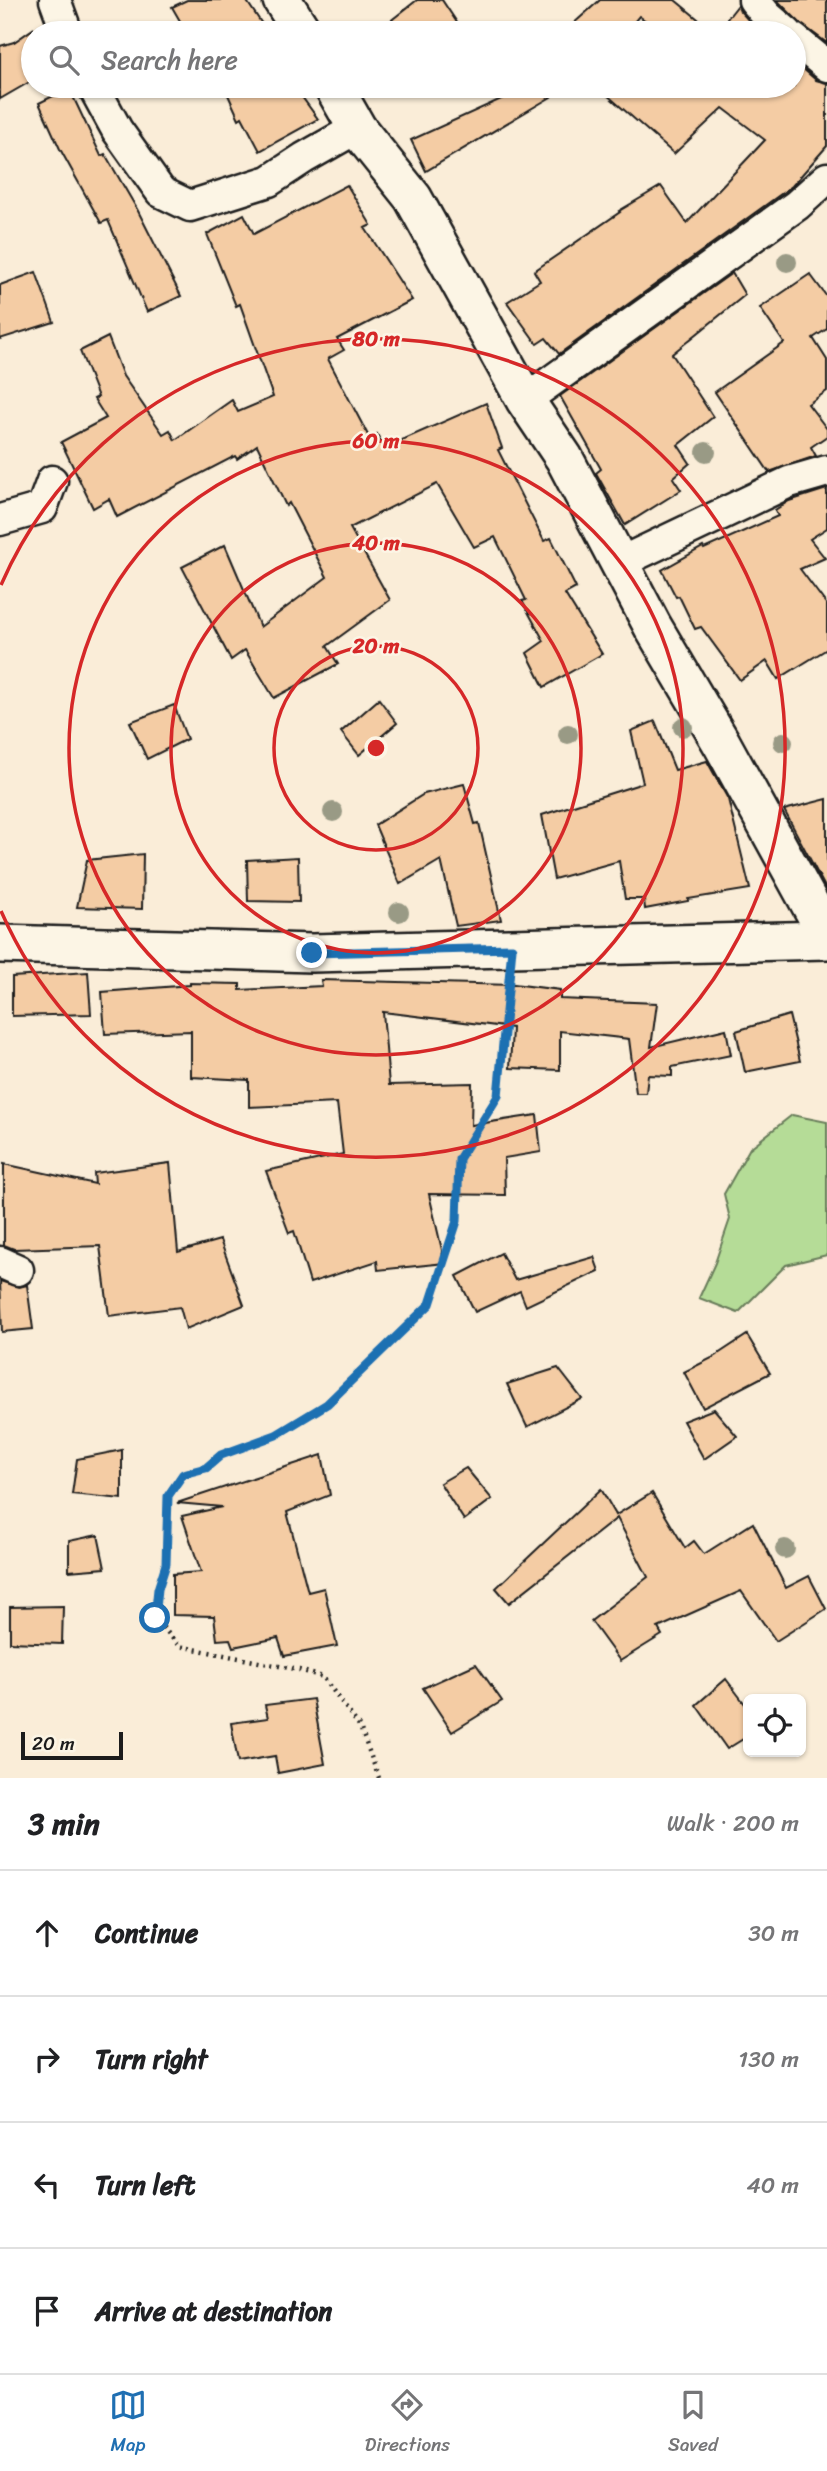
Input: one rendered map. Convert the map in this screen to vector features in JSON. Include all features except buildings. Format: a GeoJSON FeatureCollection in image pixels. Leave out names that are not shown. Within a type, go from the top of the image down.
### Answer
{"type":"FeatureCollection","features":[{"type":"Feature","properties":{"kind":"street"},"geometry":{"type":"LineString","coordinates":[[55,0],[63,21]]}},
{"type":"Feature","properties":{"kind":"street"},"geometry":{"type":"LineString","coordinates":[[282,0],[295,21]]}},
{"type":"Feature","properties":{"kind":"street"},"geometry":{"type":"LineString","coordinates":[[754,0],[773,21]]}},
{"type":"Feature","properties":{"kind":"street"},"geometry":{"type":"LineString","coordinates":[[806,49],[827,66]]}},
{"type":"Feature","properties":{"kind":"street"},"geometry":{"type":"LineString","coordinates":[[100,98],[117,130],[161,192],[190,206],[269,181],[357,128]]}},
{"type":"Feature","properties":{"kind":"street"},"geometry":{"type":"LineString","coordinates":[[0,944],[312,953],[827,937],[618,563],[564,458],[525,400],[413,198],[357,128],[340,98]]}},
{"type":"Feature","properties":{"kind":"street"},"geometry":{"type":"LineString","coordinates":[[525,400],[797,205],[827,178]]}},
{"type":"Feature","properties":{"kind":"street"},"geometry":{"type":"LineString","coordinates":[[618,563],[789,482],[827,471]]}},
{"type":"Feature","properties":{"kind":"street"},"geometry":{"type":"LineString","coordinates":[[0,520],[42,508],[52,481]]}},
{"type":"Feature","properties":{"kind":"path"},"geometry":{"type":"LineString","coordinates":[[379,1778],[360,1727],[323,1677],[178,1646],[155,1618],[158,1589],[166,1564],[168,1496],[183,1474],[206,1468],[221,1455],[276,1435],[327,1404],[430,1304],[457,1221],[459,1159],[498,1096],[512,948]]}},
{"type":"Feature","properties":{"kind":"green space"},"geometry":{"type":"Polygon","coordinates":[[[792,1115],[827,1122],[827,1255],[786,1265],[738,1313],[699,1298],[715,1263],[730,1219],[724,1194],[750,1148],[792,1115]]]}},
{"type":"Feature","properties":{"kind":"route"},"geometry":{"type":"LineString","coordinates":[[155,1618],[158,1589],[166,1564],[168,1496],[183,1474],[206,1468],[221,1455],[276,1435],[327,1404],[430,1304],[457,1221],[459,1159],[498,1096],[512,948],[312,953]]}}]}
